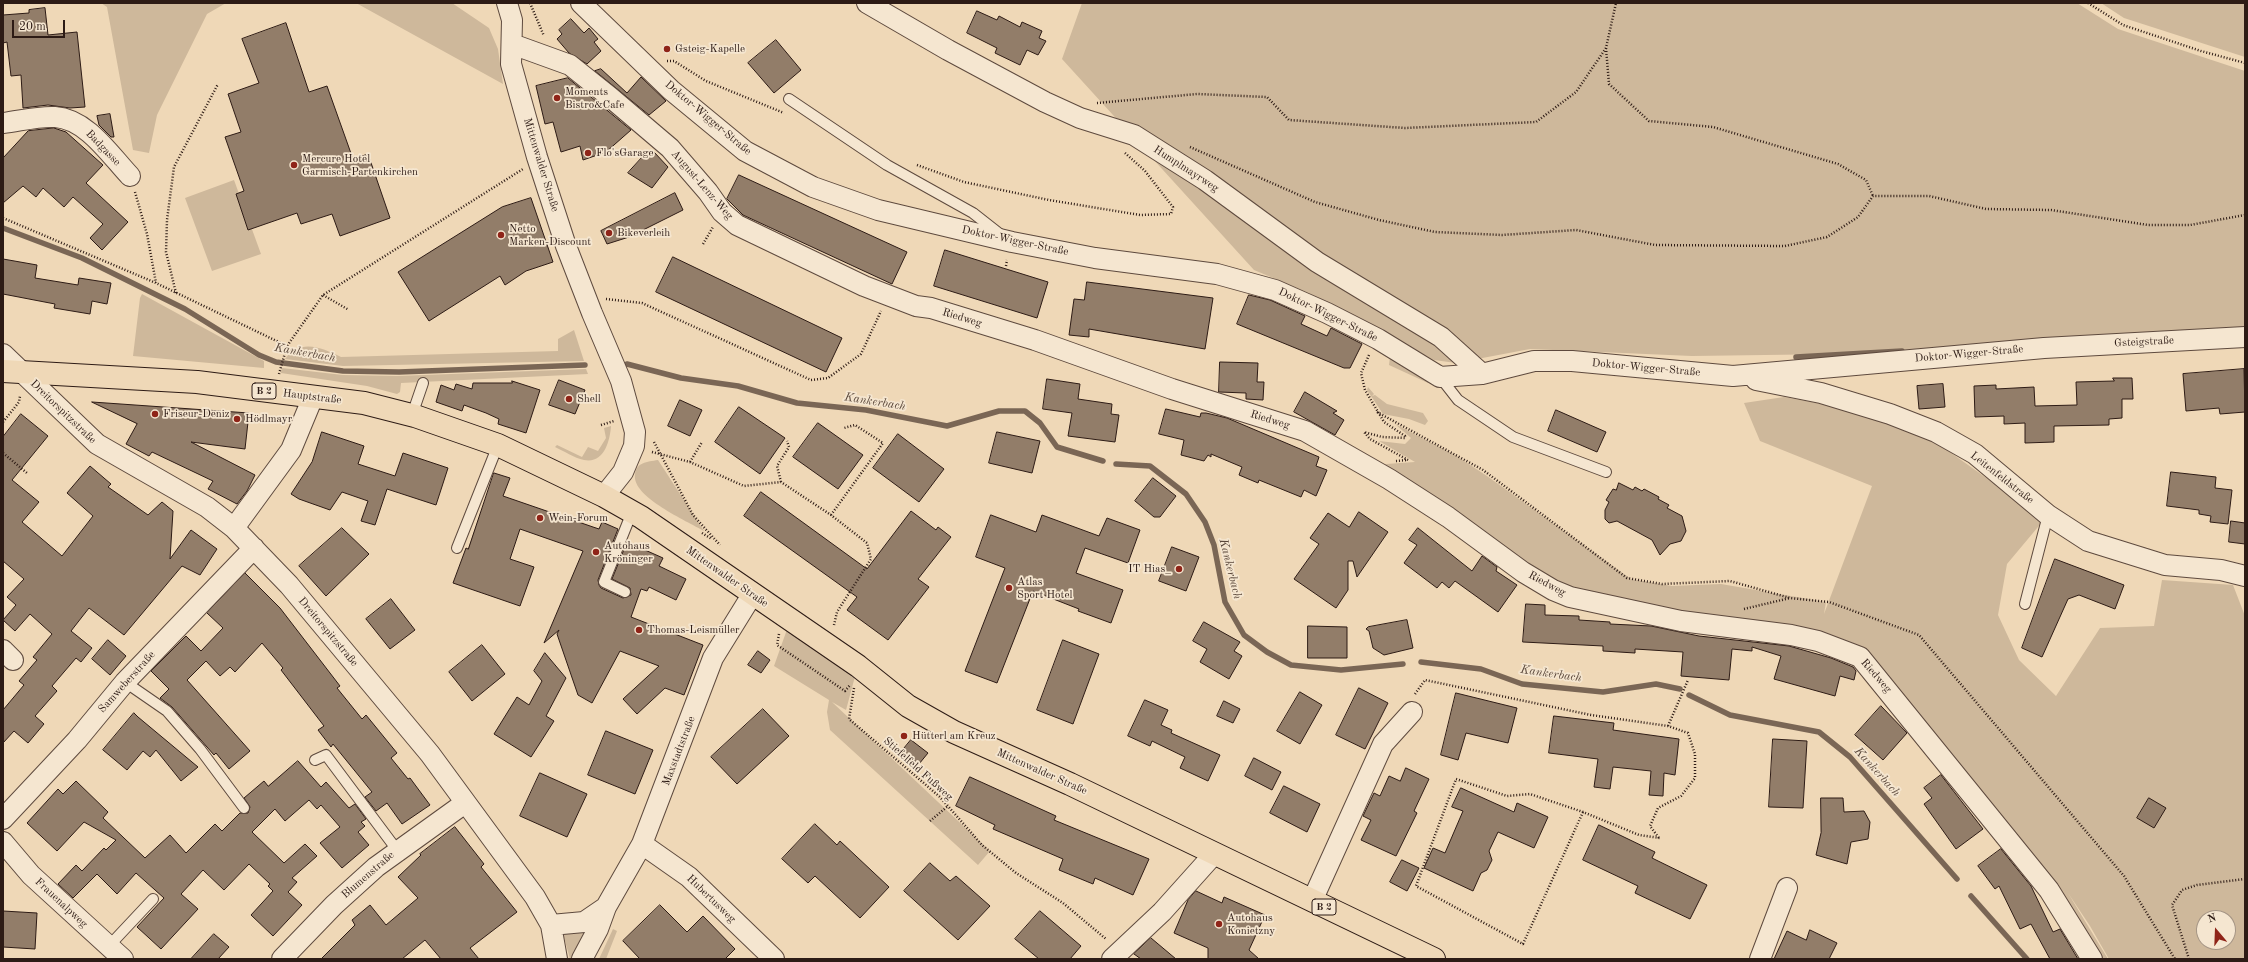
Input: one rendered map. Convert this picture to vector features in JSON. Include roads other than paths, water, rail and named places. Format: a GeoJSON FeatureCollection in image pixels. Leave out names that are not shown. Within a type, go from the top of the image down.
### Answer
{"type":"FeatureCollection","features":[{"type":"Feature","properties":{"kind":"main road","name":"Hauptstraße"},"geometry":{"type":"LineString","coordinates":[[13,372],[197,382],[364,403],[412,415],[461,430],[498,445],[604,496]]}},
{"type":"Feature","properties":{"kind":"main road","name":"Mittenwalder Straße"},"geometry":{"type":"LineString","coordinates":[[604,496],[632,512],[829,646],[856,672],[908,706],[954,732],[1070,784],[1434,959]]}},
{"type":"Feature","properties":{"kind":"street","name":"Mittenwalder Straße"},"geometry":{"type":"LineString","coordinates":[[507,3],[512,20],[511,64],[537,157],[566,246],[592,313],[621,381],[641,451],[604,496]]}},
{"type":"Feature","properties":{"kind":"street","name":"Doktor-Wigger-Straße"},"geometry":{"type":"LineString","coordinates":[[581,3],[671,90],[745,151],[813,187],[878,210],[1012,242],[1095,258],[1216,274],[1268,288],[1327,313],[1378,339],[1440,377],[1482,374],[1534,361],[1572,361],[1732,376],[2044,348]]}},
{"type":"Feature","properties":{"kind":"street","name":"Humplmayrweg"},"geometry":{"type":"LineString","coordinates":[[867,3],[948,50],[1045,102],[1079,117],[1134,135],[1205,180],[1317,262],[1441,337],[1482,374]]}},
{"type":"Feature","properties":{"kind":"street","name":"August-Lenz-Weg"},"geometry":{"type":"LineString","coordinates":[[512,44],[570,65],[610,97],[670,148],[708,192],[722,212],[737,225],[864,286],[916,306],[931,308]]}},
{"type":"Feature","properties":{"kind":"street","name":"Badgasse"},"geometry":{"type":"LineString","coordinates":[[3,123],[54,117],[67,119],[83,127],[130,176]]}},
{"type":"Feature","properties":{"kind":"street","name":"Riedweg"},"geometry":{"type":"LineString","coordinates":[[931,308],[1035,340],[1172,389],[1305,431],[1389,478],[1448,517],[1524,572],[1553,590],[1570,597],[1681,621],[1791,635],[1818,641],[1860,657],[2049,890],[2092,959]]}},
{"type":"Feature","properties":{"kind":"street","name":"Gsteigstraße"},"geometry":{"type":"LineString","coordinates":[[2044,348],[2245,337]]}},
{"type":"Feature","properties":{"kind":"street","name":"Dreitorspitzstraße"},"geometry":{"type":"LineString","coordinates":[[3,354],[13,372],[96,444],[207,507],[234,528],[289,585],[430,754],[535,897],[551,925],[557,959]]}},
{"type":"Feature","properties":{"kind":"street","name":"Leitenfeldstraße"},"geometry":{"type":"LineString","coordinates":[[1732,376],[1821,393],[1890,414],[1936,432],[1974,454],[2048,515],[2088,541],[2123,554],[2165,565],[2221,570],[2245,575]]}},
{"type":"Feature","properties":{"kind":"street"},"geometry":{"type":"LineString","coordinates":[[234,528],[291,450],[313,397]]}},
{"type":"Feature","properties":{"kind":"street","name":"Samweberstraße"},"geometry":{"type":"LineString","coordinates":[[3,819],[77,740],[125,682],[254,548]]}},
{"type":"Feature","properties":{"kind":"street","name":"Maxstadtstraße"},"geometry":{"type":"LineString","coordinates":[[582,959],[598,929],[606,907],[642,844],[713,658],[752,595]]}},
{"type":"Feature","properties":{"kind":"street"},"geometry":{"type":"LineString","coordinates":[[1312,901],[1383,744],[1413,704]]}},
{"type":"Feature","properties":{"kind":"street","name":"Blumenstraße"},"geometry":{"type":"LineString","coordinates":[[282,959],[334,905],[376,867],[397,850],[465,803]]}},
{"type":"Feature","properties":{"kind":"street","name":"Frauenalpweg"},"geometry":{"type":"LineString","coordinates":[[3,842],[31,875],[116,953]]}},
{"type":"Feature","properties":{"kind":"street","name":"Hubertusweg"},"geometry":{"type":"LineString","coordinates":[[642,844],[689,876],[774,959]]}},
{"type":"Feature","properties":{"kind":"street"},"geometry":{"type":"LineString","coordinates":[[1116,955],[1162,912],[1214,854]]}},
{"type":"Feature","properties":{"kind":"street"},"geometry":{"type":"LineString","coordinates":[[1760,959],[1787,888]]}},
{"type":"Feature","properties":{"kind":"street","name":"Maxstadtstraße"},"geometry":{"type":"LineString","coordinates":[[551,925],[584,922],[606,907]]}},
{"type":"Feature","properties":{"kind":"lane"},"geometry":{"type":"LineString","coordinates":[[789,99],[887,165],[973,213],[1012,242]]}},
{"type":"Feature","properties":{"kind":"lane"},"geometry":{"type":"LineString","coordinates":[[1440,377],[1458,400],[1512,437],[1606,472]]}},
{"type":"Feature","properties":{"kind":"lane"},"geometry":{"type":"LineString","coordinates":[[412,415],[423,383]]}},
{"type":"Feature","properties":{"kind":"lane"},"geometry":{"type":"LineString","coordinates":[[457,548],[498,445]]}},
{"type":"Feature","properties":{"kind":"lane"},"geometry":{"type":"LineString","coordinates":[[625,592],[604,582],[632,512]]}},
{"type":"Feature","properties":{"kind":"lane"},"geometry":{"type":"LineString","coordinates":[[2025,604],[2048,515]]}},
{"type":"Feature","properties":{"kind":"lane"},"geometry":{"type":"LineString","coordinates":[[125,682],[167,712],[200,749],[244,808]]}},
{"type":"Feature","properties":{"kind":"lane"},"geometry":{"type":"LineString","coordinates":[[315,760],[326,755],[397,850]]}},
{"type":"Feature","properties":{"kind":"lane"},"geometry":{"type":"LineString","coordinates":[[116,953],[153,898]]}},
{"type":"Feature","properties":{"kind":"waterway","name":"Kankerbach"},"geometry":{"type":"LineString","coordinates":[[3,228],[82,258],[185,309],[259,355],[276,362],[343,371],[399,372],[585,365]]}},
{"type":"Feature","properties":{"kind":"waterway"},"geometry":{"type":"LineString","coordinates":[[1796,357],[1902,351]]}},
{"type":"Feature","properties":{"kind":"waterway","name":"Kankerbach"},"geometry":{"type":"LineString","coordinates":[[627,364],[681,378],[738,386],[797,403],[866,410],[947,426],[999,411],[1025,411],[1040,423],[1057,447],[1103,461]]}},
{"type":"Feature","properties":{"kind":"waterway","name":"Kankerbach"},"geometry":{"type":"LineString","coordinates":[[1116,464],[1150,466],[1186,494],[1205,522],[1214,545],[1225,602],[1244,635],[1267,652],[1291,665],[1341,670],[1403,664]]}},
{"type":"Feature","properties":{"kind":"waterway","name":"Kankerbach"},"geometry":{"type":"LineString","coordinates":[[1421,662],[1481,669],[1522,684],[1603,692],[1656,684],[1680,689]]}},
{"type":"Feature","properties":{"kind":"waterway","name":"Kankerbach"},"geometry":{"type":"LineString","coordinates":[[1689,695],[1730,715],[1819,732],[1850,757],[1957,879]]}},
{"type":"Feature","properties":{"kind":"waterway","name":"Kankerbach"},"geometry":{"type":"LineString","coordinates":[[1971,896],[2027,959]]}},
{"type":"Feature","properties":{"kind":"place","name":"Gsteig-Kapelle"},"geometry":{"type":"Point","coordinates":[667,49]}},
{"type":"Feature","properties":{"kind":"place","name":"Moments Bistro&Cafe"},"geometry":{"type":"Point","coordinates":[557,98]}},
{"type":"Feature","properties":{"kind":"place","name":"Flo'sGarage"},"geometry":{"type":"Point","coordinates":[588,153]}},
{"type":"Feature","properties":{"kind":"place","name":"Mercure Hotel Garmisch-Partenkirchen"},"geometry":{"type":"Point","coordinates":[294,165]}},
{"type":"Feature","properties":{"kind":"place","name":"Bikeverleih"},"geometry":{"type":"Point","coordinates":[609,233]}},
{"type":"Feature","properties":{"kind":"place","name":"Netto Marken-Discount"},"geometry":{"type":"Point","coordinates":[501,235]}},
{"type":"Feature","properties":{"kind":"place","name":"Shell"},"geometry":{"type":"Point","coordinates":[569,399]}},
{"type":"Feature","properties":{"kind":"place","name":"Friseur-Deniz"},"geometry":{"type":"Point","coordinates":[155,414]}},
{"type":"Feature","properties":{"kind":"place","name":"Hödlmayr"},"geometry":{"type":"Point","coordinates":[237,419]}},
{"type":"Feature","properties":{"kind":"place","name":"Wein-Forum"},"geometry":{"type":"Point","coordinates":[540,518]}},
{"type":"Feature","properties":{"kind":"place","name":"Autohaus Kröninger"},"geometry":{"type":"Point","coordinates":[596,552]}},
{"type":"Feature","properties":{"kind":"place","name":"IT Hias_"},"geometry":{"type":"Point","coordinates":[1179,569]}},
{"type":"Feature","properties":{"kind":"place","name":"Atlas Sport Hotel"},"geometry":{"type":"Point","coordinates":[1009,588]}},
{"type":"Feature","properties":{"kind":"place","name":"Thomas-Leismüller"},"geometry":{"type":"Point","coordinates":[639,630]}},
{"type":"Feature","properties":{"kind":"place","name":"Hütterl am Kreuz"},"geometry":{"type":"Point","coordinates":[904,736]}},
{"type":"Feature","properties":{"kind":"place","name":"Autohaus Konietzny"},"geometry":{"type":"Point","coordinates":[1219,924]}}]}
